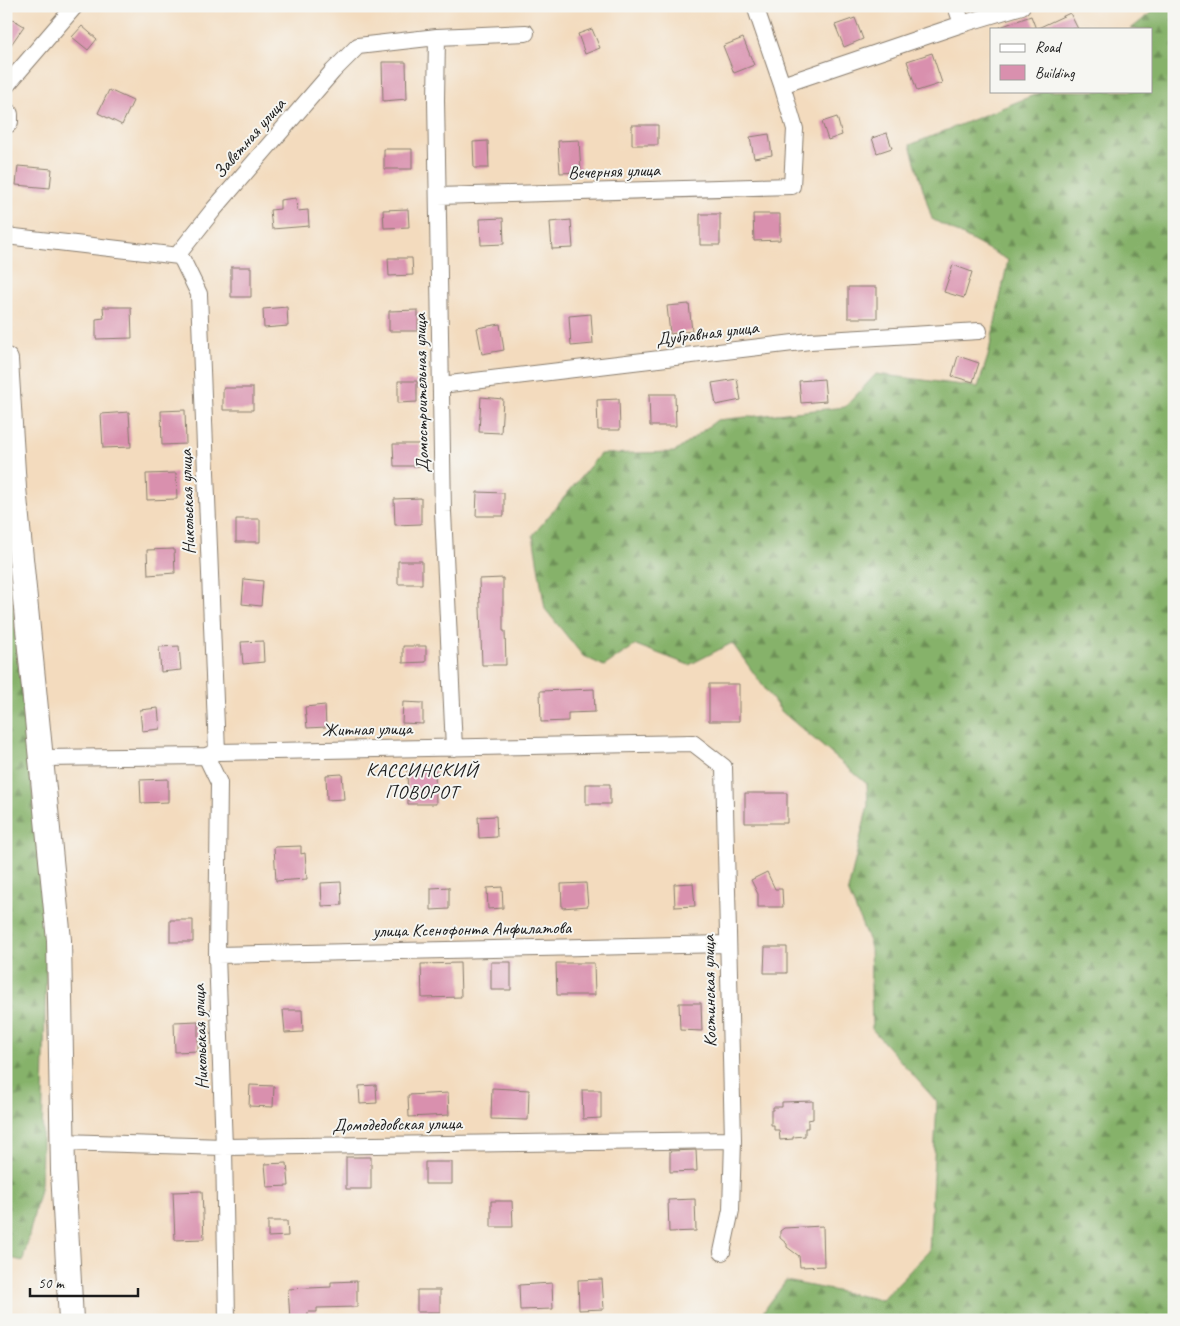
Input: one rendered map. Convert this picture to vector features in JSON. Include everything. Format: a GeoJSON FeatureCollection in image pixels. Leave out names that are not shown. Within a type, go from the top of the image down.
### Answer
{"type":"FeatureCollection","features":[{"type":"Feature","properties":{"kind":"street"},"geometry":{"type":"LineString","coordinates":[[6,86],[75,6]]}},
{"type":"Feature","properties":{"kind":"street"},"geometry":{"type":"LineString","coordinates":[[755,6],[782,85],[962,24],[1022,6]]}},
{"type":"Feature","properties":{"kind":"street"},"geometry":{"type":"LineString","coordinates":[[956,6],[962,24]]}},
{"type":"Feature","properties":{"kind":"street","name":"Заветная улица"},"geometry":{"type":"LineString","coordinates":[[179,256],[179,253],[214,209],[333,71],[358,46],[436,37],[526,33]]}},
{"type":"Feature","properties":{"kind":"street","name":"Домостроительная улица"},"geometry":{"type":"LineString","coordinates":[[436,37],[443,512],[454,748]]}},
{"type":"Feature","properties":{"kind":"street","name":"Вечерняя улица"},"geometry":{"type":"LineString","coordinates":[[438,196],[792,186],[795,129],[782,85]]}},
{"type":"Feature","properties":{"kind":"street"},"geometry":{"type":"LineString","coordinates":[[6,115],[6,121]]}},
{"type":"Feature","properties":{"kind":"street"},"geometry":{"type":"LineString","coordinates":[[6,236],[179,256]]}},
{"type":"Feature","properties":{"kind":"street","name":"Никольская улица"},"geometry":{"type":"LineString","coordinates":[[179,256],[199,294],[212,754],[219,783],[216,955],[224,1147],[227,1320]]}},
{"type":"Feature","properties":{"kind":"street","name":"Дубравная улица"},"geometry":{"type":"LineString","coordinates":[[441,385],[810,341],[979,331]]}},
{"type":"Feature","properties":{"kind":"street"},"geometry":{"type":"LineString","coordinates":[[7,372],[14,488],[59,940],[62,1142],[71,1320]]}},
{"type":"Feature","properties":{"kind":"street","name":"Житная улица"},"geometry":{"type":"LineString","coordinates":[[42,758],[693,743]]}},
{"type":"Feature","properties":{"kind":"street","name":"Костинская улица"},"geometry":{"type":"LineString","coordinates":[[693,743],[724,767],[733,1140],[731,1210],[722,1252]]}},
{"type":"Feature","properties":{"kind":"street","name":"улица Ксенофонта Анфилатова"},"geometry":{"type":"LineString","coordinates":[[216,955],[728,944]]}},
{"type":"Feature","properties":{"kind":"street","name":"Домодедовская улица"},"geometry":{"type":"LineString","coordinates":[[62,1142],[224,1147],[733,1140]]}},
{"type":"Feature","properties":{"kind":"green space"},"geometry":{"type":"Polygon","coordinates":[[[1159,6],[1174,6],[1174,1320],[757,1320],[786,1281],[882,1300],[929,1251],[937,1102],[872,1029],[870,944],[848,891],[868,805],[867,784],[781,711],[732,643],[689,665],[636,645],[604,666],[583,656],[545,609],[533,535],[600,454],[675,452],[717,420],[845,407],[876,374],[978,387],[988,356],[1008,260],[932,219],[910,145],[1042,92],[1152,92],[1152,28],[1132,28],[1159,6]]]}},
{"type":"Feature","properties":{"kind":"green space"},"geometry":{"type":"Polygon","coordinates":[[[6,545],[47,928],[41,1185],[23,1261],[6,1257],[6,545]]]}},
{"type":"Feature","properties":{"kind":"building"},"geometry":{"type":"Polygon","coordinates":[[[1070,13],[1078,28],[1038,28],[1070,13]]]}},
{"type":"Feature","properties":{"kind":"building"},"geometry":{"type":"Polygon","coordinates":[[[6,15],[24,26],[6,52],[6,15]]]}},
{"type":"Feature","properties":{"kind":"building"},"geometry":{"type":"Polygon","coordinates":[[[1031,16],[1036,28],[1000,28],[1031,16]]]}},
{"type":"Feature","properties":{"kind":"building"},"geometry":{"type":"Polygon","coordinates":[[[855,18],[863,39],[844,47],[835,25],[855,18]]]}},
{"type":"Feature","properties":{"kind":"building"},"geometry":{"type":"Polygon","coordinates":[[[82,26],[97,39],[88,50],[72,37],[82,26]]]}},
{"type":"Feature","properties":{"kind":"building"},"geometry":{"type":"Polygon","coordinates":[[[592,29],[600,48],[585,54],[578,34],[592,29]]]}},
{"type":"Feature","properties":{"kind":"building"},"geometry":{"type":"Polygon","coordinates":[[[743,38],[754,65],[734,73],[723,46],[743,38]]]}},
{"type":"Feature","properties":{"kind":"building"},"geometry":{"type":"Polygon","coordinates":[[[932,53],[942,83],[917,91],[907,61],[932,53]]]}},
{"type":"Feature","properties":{"kind":"building"},"geometry":{"type":"Polygon","coordinates":[[[382,62],[406,62],[407,99],[383,101],[382,62]]]}},
{"type":"Feature","properties":{"kind":"building"},"geometry":{"type":"Polygon","coordinates":[[[109,90],[133,101],[122,125],[98,113],[109,90]]]}},
{"type":"Feature","properties":{"kind":"building"},"geometry":{"type":"Polygon","coordinates":[[[837,117],[842,135],[828,140],[822,122],[837,117]]]}},
{"type":"Feature","properties":{"kind":"building"},"geometry":{"type":"Polygon","coordinates":[[[632,125],[658,125],[658,145],[632,145],[632,125]]]}},
{"type":"Feature","properties":{"kind":"building"},"geometry":{"type":"Polygon","coordinates":[[[887,133],[892,148],[877,153],[872,138],[887,133]]]}},
{"type":"Feature","properties":{"kind":"building"},"geometry":{"type":"Polygon","coordinates":[[[769,134],[772,155],[754,158],[750,137],[769,134]]]}},
{"type":"Feature","properties":{"kind":"building"},"geometry":{"type":"Polygon","coordinates":[[[579,140],[581,172],[560,173],[558,141],[579,140]]]}},
{"type":"Feature","properties":{"kind":"building"},"geometry":{"type":"Polygon","coordinates":[[[488,141],[489,168],[474,168],[473,142],[488,141]]]}},
{"type":"Feature","properties":{"kind":"building"},"geometry":{"type":"Polygon","coordinates":[[[384,149],[412,149],[412,169],[384,169],[384,149]]]}},
{"type":"Feature","properties":{"kind":"building"},"geometry":{"type":"Polygon","coordinates":[[[18,166],[52,169],[50,188],[16,185],[18,166]]]}},
{"type":"Feature","properties":{"kind":"building"},"geometry":{"type":"Polygon","coordinates":[[[296,198],[297,211],[308,210],[309,226],[272,229],[270,210],[280,209],[280,200],[296,198]]]}},
{"type":"Feature","properties":{"kind":"building"},"geometry":{"type":"Polygon","coordinates":[[[408,209],[409,227],[384,228],[383,210],[408,209]]]}},
{"type":"Feature","properties":{"kind":"building"},"geometry":{"type":"Polygon","coordinates":[[[700,214],[720,214],[720,245],[700,245],[700,214]]]}},
{"type":"Feature","properties":{"kind":"building"},"geometry":{"type":"Polygon","coordinates":[[[753,214],[780,214],[780,240],[754,241],[753,214]]]}},
{"type":"Feature","properties":{"kind":"building"},"geometry":{"type":"Polygon","coordinates":[[[503,218],[504,244],[481,245],[480,219],[503,218]]]}},
{"type":"Feature","properties":{"kind":"building"},"geometry":{"type":"Polygon","coordinates":[[[571,220],[573,248],[552,249],[550,222],[571,220]]]}},
{"type":"Feature","properties":{"kind":"building"},"geometry":{"type":"Polygon","coordinates":[[[388,258],[412,258],[413,275],[389,276],[388,258]]]}},
{"type":"Feature","properties":{"kind":"building"},"geometry":{"type":"Polygon","coordinates":[[[953,265],[972,272],[964,298],[944,292],[953,265]]]}},
{"type":"Feature","properties":{"kind":"building"},"geometry":{"type":"Polygon","coordinates":[[[231,267],[251,267],[251,297],[231,297],[231,267]]]}},
{"type":"Feature","properties":{"kind":"building"},"geometry":{"type":"Polygon","coordinates":[[[848,287],[877,287],[877,318],[848,318],[848,287]]]}},
{"type":"Feature","properties":{"kind":"building"},"geometry":{"type":"Polygon","coordinates":[[[689,304],[692,331],[670,334],[667,306],[689,304]]]}},
{"type":"Feature","properties":{"kind":"building"},"geometry":{"type":"Polygon","coordinates":[[[103,307],[131,307],[132,338],[96,339],[96,319],[104,318],[103,307]]]}},
{"type":"Feature","properties":{"kind":"building"},"geometry":{"type":"Polygon","coordinates":[[[287,307],[288,326],[264,328],[263,309],[287,307]]]}},
{"type":"Feature","properties":{"kind":"building"},"geometry":{"type":"Polygon","coordinates":[[[418,310],[418,331],[389,331],[389,311],[418,310]]]}},
{"type":"Feature","properties":{"kind":"building"},"geometry":{"type":"Polygon","coordinates":[[[591,314],[593,344],[571,346],[569,316],[591,314]]]}},
{"type":"Feature","properties":{"kind":"building"},"geometry":{"type":"Polygon","coordinates":[[[500,324],[504,350],[482,354],[477,328],[500,324]]]}},
{"type":"Feature","properties":{"kind":"building"},"geometry":{"type":"Polygon","coordinates":[[[958,356],[979,363],[973,382],[952,376],[958,356]]]}},
{"type":"Feature","properties":{"kind":"building"},"geometry":{"type":"Polygon","coordinates":[[[737,379],[741,400],[716,405],[712,383],[737,379]]]}},
{"type":"Feature","properties":{"kind":"building"},"geometry":{"type":"Polygon","coordinates":[[[824,379],[826,401],[801,403],[799,381],[824,379]]]}},
{"type":"Feature","properties":{"kind":"building"},"geometry":{"type":"Polygon","coordinates":[[[398,381],[417,381],[417,402],[398,403],[398,381]]]}},
{"type":"Feature","properties":{"kind":"building"},"geometry":{"type":"Polygon","coordinates":[[[223,388],[253,388],[253,410],[223,410],[223,388]]]}},
{"type":"Feature","properties":{"kind":"building"},"geometry":{"type":"Polygon","coordinates":[[[649,394],[675,394],[676,426],[650,426],[649,394]]]}},
{"type":"Feature","properties":{"kind":"building"},"geometry":{"type":"Polygon","coordinates":[[[481,397],[503,399],[501,433],[479,432],[481,397]]]}},
{"type":"Feature","properties":{"kind":"building"},"geometry":{"type":"Polygon","coordinates":[[[619,399],[620,430],[598,430],[597,400],[619,399]]]}},
{"type":"Feature","properties":{"kind":"building"},"geometry":{"type":"Polygon","coordinates":[[[185,410],[186,444],[162,445],[161,411],[185,410]]]}},
{"type":"Feature","properties":{"kind":"building"},"geometry":{"type":"Polygon","coordinates":[[[129,412],[131,447],[103,448],[101,414],[129,412]]]}},
{"type":"Feature","properties":{"kind":"building"},"geometry":{"type":"Polygon","coordinates":[[[393,444],[420,444],[420,466],[394,466],[393,444]]]}},
{"type":"Feature","properties":{"kind":"building"},"geometry":{"type":"Polygon","coordinates":[[[176,473],[177,499],[147,500],[146,474],[176,473]]]}},
{"type":"Feature","properties":{"kind":"building"},"geometry":{"type":"Polygon","coordinates":[[[477,492],[504,493],[504,516],[476,516],[477,492]]]}},
{"type":"Feature","properties":{"kind":"building"},"geometry":{"type":"Polygon","coordinates":[[[421,498],[421,524],[395,525],[394,499],[421,498]]]}},
{"type":"Feature","properties":{"kind":"building"},"geometry":{"type":"Polygon","coordinates":[[[236,519],[260,519],[260,542],[236,542],[236,519]]]}},
{"type":"Feature","properties":{"kind":"building"},"geometry":{"type":"Polygon","coordinates":[[[174,549],[175,573],[148,575],[147,550],[174,549]]]}},
{"type":"Feature","properties":{"kind":"building"},"geometry":{"type":"Polygon","coordinates":[[[398,561],[422,561],[422,584],[398,584],[398,561]]]}},
{"type":"Feature","properties":{"kind":"building"},"geometry":{"type":"Polygon","coordinates":[[[503,578],[503,631],[505,631],[506,665],[482,665],[479,579],[503,578]]]}},
{"type":"Feature","properties":{"kind":"building"},"geometry":{"type":"Polygon","coordinates":[[[244,579],[263,581],[261,606],[242,604],[244,579]]]}},
{"type":"Feature","properties":{"kind":"building"},"geometry":{"type":"Polygon","coordinates":[[[263,641],[264,662],[243,664],[241,642],[263,641]]]}},
{"type":"Feature","properties":{"kind":"building"},"geometry":{"type":"Polygon","coordinates":[[[179,646],[181,670],[161,672],[159,647],[179,646]]]}},
{"type":"Feature","properties":{"kind":"building"},"geometry":{"type":"Polygon","coordinates":[[[403,646],[426,646],[426,662],[403,663],[403,646]]]}},
{"type":"Feature","properties":{"kind":"building"},"geometry":{"type":"Polygon","coordinates":[[[709,684],[739,684],[739,721],[709,721],[709,684]]]}},
{"type":"Feature","properties":{"kind":"building"},"geometry":{"type":"Polygon","coordinates":[[[594,689],[595,712],[568,713],[568,721],[541,722],[540,691],[594,689]]]}},
{"type":"Feature","properties":{"kind":"building"},"geometry":{"type":"Polygon","coordinates":[[[403,702],[423,703],[423,724],[402,723],[403,702]]]}},
{"type":"Feature","properties":{"kind":"building"},"geometry":{"type":"Polygon","coordinates":[[[325,705],[326,727],[307,728],[305,707],[325,705]]]}},
{"type":"Feature","properties":{"kind":"building"},"geometry":{"type":"Polygon","coordinates":[[[158,708],[160,729],[142,731],[140,710],[158,708]]]}},
{"type":"Feature","properties":{"kind":"building"},"geometry":{"type":"Polygon","coordinates":[[[407,769],[435,769],[436,804],[408,804],[407,769]]]}},
{"type":"Feature","properties":{"kind":"building"},"geometry":{"type":"Polygon","coordinates":[[[342,774],[344,799],[327,800],[326,775],[342,774]]]}},
{"type":"Feature","properties":{"kind":"building"},"geometry":{"type":"Polygon","coordinates":[[[168,779],[168,802],[141,803],[140,780],[168,779]]]}},
{"type":"Feature","properties":{"kind":"building"},"geometry":{"type":"Polygon","coordinates":[[[586,784],[610,784],[610,804],[586,804],[586,784]]]}},
{"type":"Feature","properties":{"kind":"building"},"geometry":{"type":"Polygon","coordinates":[[[745,793],[787,793],[787,823],[745,823],[745,793]]]}},
{"type":"Feature","properties":{"kind":"building"},"geometry":{"type":"Polygon","coordinates":[[[496,816],[497,837],[479,838],[478,817],[496,816]]]}},
{"type":"Feature","properties":{"kind":"building"},"geometry":{"type":"Polygon","coordinates":[[[301,846],[301,854],[305,853],[307,879],[276,881],[274,847],[301,846]]]}},
{"type":"Feature","properties":{"kind":"building"},"geometry":{"type":"Polygon","coordinates":[[[767,872],[775,889],[782,889],[783,907],[758,907],[758,894],[751,880],[767,872]]]}},
{"type":"Feature","properties":{"kind":"building"},"geometry":{"type":"Polygon","coordinates":[[[341,882],[342,905],[322,906],[321,883],[341,882]]]}},
{"type":"Feature","properties":{"kind":"building"},"geometry":{"type":"Polygon","coordinates":[[[586,883],[588,906],[562,908],[561,884],[586,883]]]}},
{"type":"Feature","properties":{"kind":"building"},"geometry":{"type":"Polygon","coordinates":[[[693,883],[695,906],[675,907],[674,884],[693,883]]]}},
{"type":"Feature","properties":{"kind":"building"},"geometry":{"type":"Polygon","coordinates":[[[449,887],[449,909],[431,910],[431,888],[449,887]]]}},
{"type":"Feature","properties":{"kind":"building"},"geometry":{"type":"Polygon","coordinates":[[[502,887],[503,908],[488,909],[487,888],[502,887]]]}},
{"type":"Feature","properties":{"kind":"building"},"geometry":{"type":"Polygon","coordinates":[[[170,920],[193,920],[193,942],[170,942],[170,920]]]}},
{"type":"Feature","properties":{"kind":"building"},"geometry":{"type":"Polygon","coordinates":[[[765,947],[787,947],[787,973],[764,973],[765,947]]]}},
{"type":"Feature","properties":{"kind":"building"},"geometry":{"type":"Polygon","coordinates":[[[491,962],[511,962],[511,990],[491,990],[491,962]]]}},
{"type":"Feature","properties":{"kind":"building"},"geometry":{"type":"Polygon","coordinates":[[[460,963],[461,997],[422,998],[421,964],[460,963]]]}},
{"type":"Feature","properties":{"kind":"building"},"geometry":{"type":"Polygon","coordinates":[[[556,963],[594,963],[595,995],[557,995],[556,963]]]}},
{"type":"Feature","properties":{"kind":"building"},"geometry":{"type":"Polygon","coordinates":[[[679,1003],[701,1003],[702,1031],[680,1030],[679,1003]]]}},
{"type":"Feature","properties":{"kind":"building"},"geometry":{"type":"Polygon","coordinates":[[[283,1010],[302,1010],[303,1032],[285,1033],[283,1010]]]}},
{"type":"Feature","properties":{"kind":"building"},"geometry":{"type":"Polygon","coordinates":[[[198,1021],[198,1051],[175,1052],[174,1022],[198,1021]]]}},
{"type":"Feature","properties":{"kind":"building"},"geometry":{"type":"Polygon","coordinates":[[[250,1085],[274,1086],[273,1107],[249,1106],[250,1085]]]}},
{"type":"Feature","properties":{"kind":"building"},"geometry":{"type":"Polygon","coordinates":[[[376,1085],[377,1103],[360,1104],[359,1086],[376,1085]]]}},
{"type":"Feature","properties":{"kind":"building"},"geometry":{"type":"Polygon","coordinates":[[[492,1088],[529,1090],[528,1120],[491,1119],[492,1088]]]}},
{"type":"Feature","properties":{"kind":"building"},"geometry":{"type":"Polygon","coordinates":[[[582,1090],[601,1090],[601,1118],[583,1119],[582,1090]]]}},
{"type":"Feature","properties":{"kind":"building"},"geometry":{"type":"Polygon","coordinates":[[[448,1093],[449,1115],[409,1117],[408,1095],[448,1093]]]}},
{"type":"Feature","properties":{"kind":"building"},"geometry":{"type":"Polygon","coordinates":[[[813,1101],[813,1119],[808,1120],[805,1136],[780,1140],[779,1130],[774,1130],[774,1125],[771,1125],[771,1110],[773,1110],[773,1107],[782,1107],[782,1102],[813,1101]]]}},
{"type":"Feature","properties":{"kind":"building"},"geometry":{"type":"Polygon","coordinates":[[[696,1150],[697,1171],[670,1172],[670,1151],[696,1150]]]}},
{"type":"Feature","properties":{"kind":"building"},"geometry":{"type":"Polygon","coordinates":[[[346,1157],[371,1157],[371,1189],[346,1189],[346,1157]]]}},
{"type":"Feature","properties":{"kind":"building"},"geometry":{"type":"Polygon","coordinates":[[[425,1162],[452,1162],[452,1184],[425,1184],[425,1162]]]}},
{"type":"Feature","properties":{"kind":"building"},"geometry":{"type":"Polygon","coordinates":[[[287,1163],[289,1186],[267,1187],[265,1164],[287,1163]]]}},
{"type":"Feature","properties":{"kind":"building"},"geometry":{"type":"Polygon","coordinates":[[[202,1191],[204,1239],[175,1240],[173,1192],[202,1191]]]}},
{"type":"Feature","properties":{"kind":"building"},"geometry":{"type":"Polygon","coordinates":[[[695,1199],[696,1231],[669,1232],[668,1200],[695,1199]]]}},
{"type":"Feature","properties":{"kind":"building"},"geometry":{"type":"Polygon","coordinates":[[[491,1201],[512,1201],[513,1227],[491,1227],[491,1201]]]}},
{"type":"Feature","properties":{"kind":"building"},"geometry":{"type":"Polygon","coordinates":[[[268,1221],[287,1221],[288,1236],[268,1237],[268,1221]]]}},
{"type":"Feature","properties":{"kind":"building"},"geometry":{"type":"Polygon","coordinates":[[[823,1226],[824,1266],[800,1267],[799,1256],[787,1247],[787,1244],[780,1238],[780,1231],[784,1228],[823,1226]]]}},
{"type":"Feature","properties":{"kind":"building"},"geometry":{"type":"Polygon","coordinates":[[[602,1279],[604,1309],[579,1310],[578,1280],[602,1279]]]}},
{"type":"Feature","properties":{"kind":"building"},"geometry":{"type":"Polygon","coordinates":[[[357,1281],[357,1307],[317,1308],[317,1312],[308,1312],[308,1318],[290,1319],[288,1289],[331,1287],[331,1282],[357,1281]]]}},
{"type":"Feature","properties":{"kind":"building"},"geometry":{"type":"Polygon","coordinates":[[[552,1283],[553,1309],[520,1310],[519,1285],[552,1283]]]}},
{"type":"Feature","properties":{"kind":"building"},"geometry":{"type":"Polygon","coordinates":[[[417,1290],[440,1290],[440,1312],[417,1312],[417,1290]]]}},
{"type":"Feature","properties":{"kind":"district","name":"КАССИНСКИЙ ПОВОРОТ"},"geometry":{"type":"Point","coordinates":[422,781]}}]}
